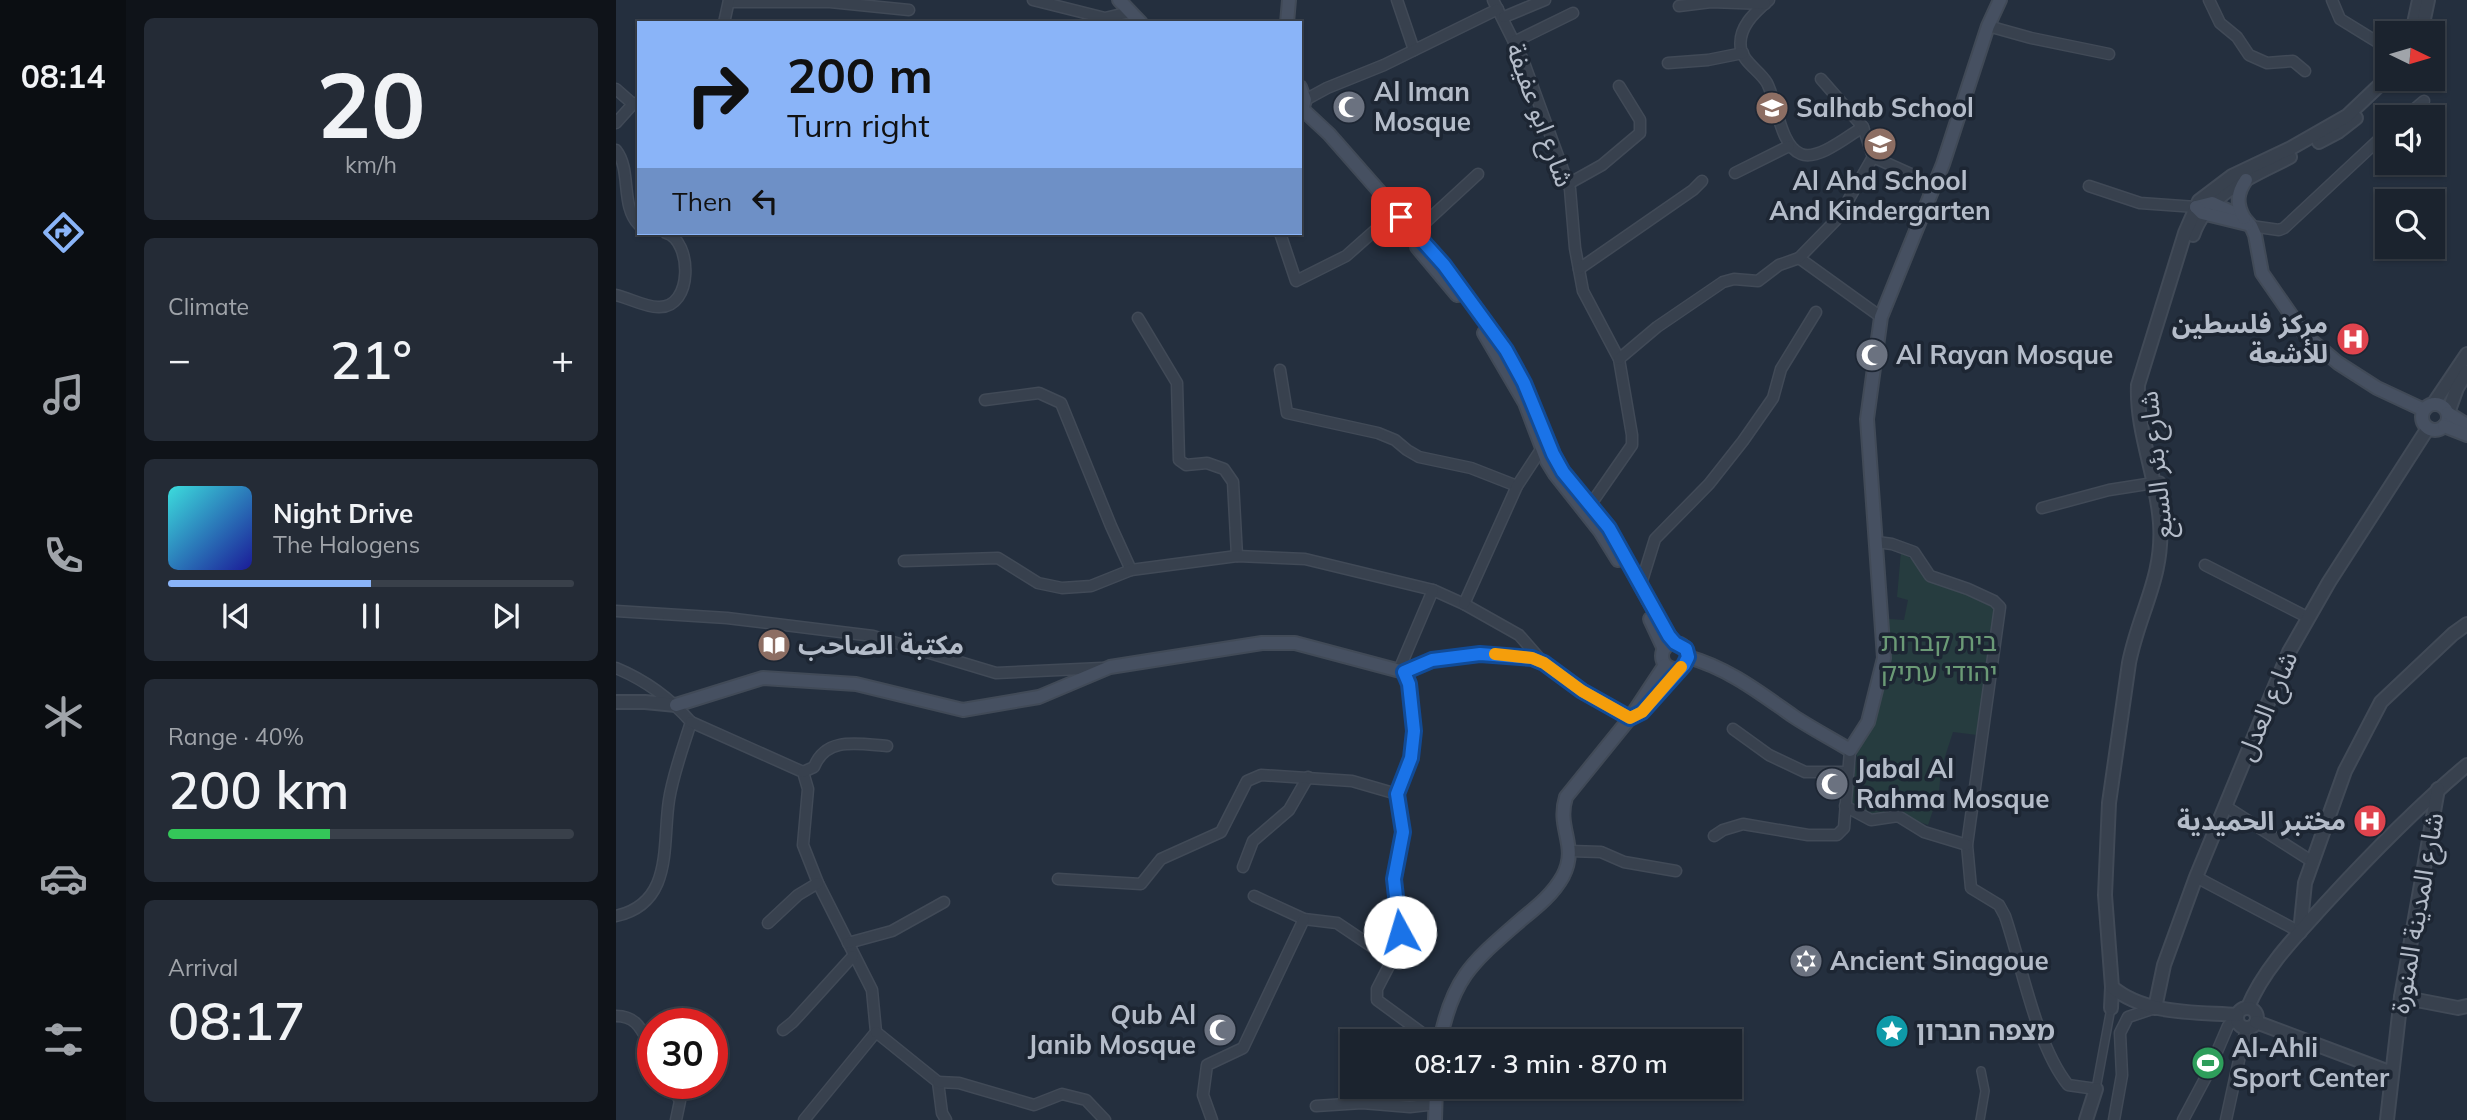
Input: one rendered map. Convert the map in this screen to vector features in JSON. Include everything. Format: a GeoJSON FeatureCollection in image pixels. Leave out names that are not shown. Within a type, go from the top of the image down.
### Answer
{"type":"FeatureCollection","features":[{"type":"Feature","properties":{"kind":"main road"},"geometry":{"type":"LineString","coordinates":[[1119,0],[1150,21]]}},
{"type":"Feature","properties":{"kind":"main road"},"geometry":{"type":"LineString","coordinates":[[1287,21],[1289,0]]}},
{"type":"Feature","properties":{"kind":"main road"},"geometry":{"type":"LineString","coordinates":[[1669,646],[1662,657],[1665,665],[1672,669],[1684,662],[1704,662],[1758,689],[1793,715],[1850,750],[1868,722],[1884,658],[1867,419],[1881,317],[1942,164],[1988,26],[2000,0]]}},
{"type":"Feature","properties":{"kind":"main road"},"geometry":{"type":"LineString","coordinates":[[1302,110],[1454,292],[1487,337],[1525,403],[1555,474],[1600,531],[1669,646],[1686,649],[1684,662],[1642,712],[1630,718]]}},
{"type":"Feature","properties":{"kind":"main road"},"geometry":{"type":"LineString","coordinates":[[1302,110],[1329,134],[1444,265],[1506,350],[1528,392],[1558,463],[1609,528],[1641,584],[1669,646]]}},
{"type":"Feature","properties":{"kind":"main road"},"geometry":{"type":"LineString","coordinates":[[2246,180],[2241,187],[2238,203],[2248,222],[2262,273],[2305,335],[2338,363],[2378,388],[2429,407],[2442,405],[2467,425]]}},
{"type":"Feature","properties":{"kind":"main road"},"geometry":{"type":"LineString","coordinates":[[2199,210],[2212,202],[2248,222]]}},
{"type":"Feature","properties":{"kind":"main road"},"geometry":{"type":"LineString","coordinates":[[2199,210],[2248,222]]}},
{"type":"Feature","properties":{"kind":"main road"},"geometry":{"type":"LineString","coordinates":[[2429,407],[2422,418],[2428,428],[2437,430],[2444,426],[2448,412]]}},
{"type":"Feature","properties":{"kind":"main road"},"geometry":{"type":"LineString","coordinates":[[2444,426],[2467,435]]}},
{"type":"Feature","properties":{"kind":"main road"},"geometry":{"type":"LineString","coordinates":[[676,705],[763,678],[856,684],[963,710],[1039,697],[1110,667],[1262,643],[1295,643],[1401,671],[1432,660],[1480,654],[1521,656],[1544,663],[1582,691],[1630,718]]}},
{"type":"Feature","properties":{"kind":"main road"},"geometry":{"type":"LineString","coordinates":[[1442,1029],[1446,1012],[1463,976],[1486,950],[1550,895],[1569,863],[1570,851],[1562,811],[1566,797],[1630,718],[1665,665]]}},
{"type":"Feature","properties":{"kind":"main road"},"geometry":{"type":"LineString","coordinates":[[1435,1120],[1436,1099]]}},
{"type":"Feature","properties":{"kind":"street"},"geometry":{"type":"LineString","coordinates":[[1033,0],[1105,18],[1131,6]]}},
{"type":"Feature","properties":{"kind":"street"},"geometry":{"type":"LineString","coordinates":[[1397,0],[1414,50]]}},
{"type":"Feature","properties":{"kind":"street"},"geometry":{"type":"LineString","coordinates":[[1302,110],[1498,9],[1545,0]]}},
{"type":"Feature","properties":{"kind":"street"},"geometry":{"type":"LineString","coordinates":[[2209,0],[2220,23],[2237,37],[2249,55],[2267,63],[2293,61],[2305,71]]}},
{"type":"Feature","properties":{"kind":"street"},"geometry":{"type":"LineString","coordinates":[[2332,0],[2340,19],[2375,41]]}},
{"type":"Feature","properties":{"kind":"street"},"geometry":{"type":"LineString","coordinates":[[2415,21],[2419,0]]}},
{"type":"Feature","properties":{"kind":"street"},"geometry":{"type":"LineString","coordinates":[[2424,21],[2428,0]]}},
{"type":"Feature","properties":{"kind":"street"},"geometry":{"type":"LineString","coordinates":[[724,21],[729,1],[830,2],[909,10]]}},
{"type":"Feature","properties":{"kind":"street"},"geometry":{"type":"LineString","coordinates":[[1679,6],[1711,2],[1767,2]]}},
{"type":"Feature","properties":{"kind":"street"},"geometry":{"type":"LineString","coordinates":[[1767,2],[1744,25],[1740,47],[1767,82],[1789,146],[1802,155],[1817,155],[1863,127]]}},
{"type":"Feature","properties":{"kind":"street","name":"شارع ابو عفيفة"},"geometry":{"type":"LineString","coordinates":[[1498,9],[1523,60],[1568,184],[1583,291],[1619,359],[1632,445],[1591,505]]}},
{"type":"Feature","properties":{"kind":"street"},"geometry":{"type":"LineString","coordinates":[[1514,42],[1573,13]]}},
{"type":"Feature","properties":{"kind":"street"},"geometry":{"type":"LineString","coordinates":[[1988,26],[2109,54]]}},
{"type":"Feature","properties":{"kind":"street"},"geometry":{"type":"LineString","coordinates":[[1668,63],[1708,60],[1742,53]]}},
{"type":"Feature","properties":{"kind":"street"},"geometry":{"type":"LineString","coordinates":[[1821,79],[1863,127],[1873,157],[1933,184]]}},
{"type":"Feature","properties":{"kind":"street"},"geometry":{"type":"LineString","coordinates":[[1568,184],[1602,165],[1640,133],[1640,120],[1619,86]]}},
{"type":"Feature","properties":{"kind":"street"},"geometry":{"type":"LineString","coordinates":[[616,89],[636,103],[616,123]]}},
{"type":"Feature","properties":{"kind":"street","name":"شارع بئر السبع"},"geometry":{"type":"LineString","coordinates":[[2111,1008],[2112,987],[2105,895],[2109,803],[2129,663],[2139,648],[2146,629],[2163,570],[2167,523],[2138,407],[2138,385],[2185,233],[2206,195],[2232,176],[2291,148],[2347,116],[2375,89]]}},
{"type":"Feature","properties":{"kind":"street"},"geometry":{"type":"LineString","coordinates":[[2212,202],[2246,180],[2338,132],[2385,91]]}},
{"type":"Feature","properties":{"kind":"street"},"geometry":{"type":"LineString","coordinates":[[2419,105],[2424,101]]}},
{"type":"Feature","properties":{"kind":"street"},"geometry":{"type":"LineString","coordinates":[[2248,222],[2279,230],[2284,228],[2375,143]]}},
{"type":"Feature","properties":{"kind":"street"},"geometry":{"type":"LineString","coordinates":[[1734,173],[1789,146]]}},
{"type":"Feature","properties":{"kind":"street"},"geometry":{"type":"LineString","coordinates":[[616,150],[621,158],[632,215],[637,222]]}},
{"type":"Feature","properties":{"kind":"street"},"geometry":{"type":"LineString","coordinates":[[1619,359],[1657,327],[1723,282],[1740,279],[1758,282],[1779,265],[1798,258],[1838,218],[1873,157]]}},
{"type":"Feature","properties":{"kind":"street"},"geometry":{"type":"LineString","coordinates":[[1415,232],[1478,174]]}},
{"type":"Feature","properties":{"kind":"street"},"geometry":{"type":"LineString","coordinates":[[1579,269],[1702,181]]}},
{"type":"Feature","properties":{"kind":"street"},"geometry":{"type":"LineString","coordinates":[[2089,186],[2140,203],[2199,210]]}},
{"type":"Feature","properties":{"kind":"street"},"geometry":{"type":"LineString","coordinates":[[1281,235],[1296,281],[1346,256],[1390,216]]}},
{"type":"Feature","properties":{"kind":"street"},"geometry":{"type":"LineString","coordinates":[[616,295],[657,307],[672,305],[680,298],[685,280],[681,245],[677,238],[671,235]]}},
{"type":"Feature","properties":{"kind":"street"},"geometry":{"type":"LineString","coordinates":[[1798,258],[1881,317]]}},
{"type":"Feature","properties":{"kind":"street"},"geometry":{"type":"LineString","coordinates":[[1641,584],[1655,539],[1709,484],[1743,441],[1773,398],[1781,369],[1816,312]]}},
{"type":"Feature","properties":{"kind":"street"},"geometry":{"type":"LineString","coordinates":[[1138,318],[1177,383],[1179,460],[1186,465],[1208,463],[1224,469],[1233,482],[1237,556]]}},
{"type":"Feature","properties":{"kind":"street"},"geometry":{"type":"LineString","coordinates":[[2429,407],[2467,354]]}},
{"type":"Feature","properties":{"kind":"street"},"geometry":{"type":"LineString","coordinates":[[1280,370],[1287,413],[1378,433],[1395,440],[1419,457],[1471,468],[1517,486]]}},
{"type":"Feature","properties":{"kind":"street"},"geometry":{"type":"LineString","coordinates":[[2448,412],[2457,388],[2467,372]]}},
{"type":"Feature","properties":{"kind":"street"},"geometry":{"type":"LineString","coordinates":[[985,400],[1039,393],[1061,402],[1131,569]]}},
{"type":"Feature","properties":{"kind":"street","name":"شارع العدل"},"geometry":{"type":"LineString","coordinates":[[2155,1008],[2164,965],[2196,877],[2289,652],[2428,428]]}},
{"type":"Feature","properties":{"kind":"street"},"geometry":{"type":"LineString","coordinates":[[1464,604],[1517,486],[1542,447]]}},
{"type":"Feature","properties":{"kind":"street"},"geometry":{"type":"LineString","coordinates":[[2042,508],[2109,491],[2157,483]]}},
{"type":"Feature","properties":{"kind":"street"},"geometry":{"type":"LineString","coordinates":[[1877,542],[1914,552],[1930,576],[1968,589],[1994,601],[2000,607],[1966,845],[1970,888],[1999,905],[2005,916],[2043,1039],[2058,1073],[2068,1085],[2096,1089]]}},
{"type":"Feature","properties":{"kind":"street"},"geometry":{"type":"LineString","coordinates":[[904,561],[998,558],[1038,583],[1062,588],[1091,586],[1131,569],[1237,556],[1304,559],[1433,590],[1464,604],[1518,635],[1544,663]]}},
{"type":"Feature","properties":{"kind":"street"},"geometry":{"type":"LineString","coordinates":[[2205,565],[2309,618]]}},
{"type":"Feature","properties":{"kind":"street"},"geometry":{"type":"LineString","coordinates":[[1417,1029],[1377,1000],[1377,989],[1392,960],[1400,932],[1394,879],[1403,832],[1397,794],[1411,758],[1414,731],[1409,684],[1401,671],[1433,590]]}},
{"type":"Feature","properties":{"kind":"street"},"geometry":{"type":"LineString","coordinates":[[616,611],[727,618],[873,636],[996,673],[1110,667]]}},
{"type":"Feature","properties":{"kind":"street"},"geometry":{"type":"LineString","coordinates":[[2300,932],[2305,883],[2345,771],[2381,702],[2467,624]]}},
{"type":"Feature","properties":{"kind":"street"},"geometry":{"type":"LineString","coordinates":[[616,668],[637,677],[676,705],[691,722],[803,772],[814,767],[818,758],[834,745],[846,743],[887,746]]}},
{"type":"Feature","properties":{"kind":"street"},"geometry":{"type":"LineString","coordinates":[[616,702],[676,705]]}},
{"type":"Feature","properties":{"kind":"street"},"geometry":{"type":"LineString","coordinates":[[616,916],[645,903],[658,884],[663,869],[669,799],[691,722]]}},
{"type":"Feature","properties":{"kind":"street"},"geometry":{"type":"LineString","coordinates":[[1733,729],[1769,755],[1805,772],[1847,772]]}},
{"type":"Feature","properties":{"kind":"street"},"geometry":{"type":"LineString","coordinates":[[1714,836],[1723,830],[1743,824],[1808,835],[1838,835],[1844,828],[1850,750]]}},
{"type":"Feature","properties":{"kind":"street"},"geometry":{"type":"LineString","coordinates":[[2183,1120],[2228,1026],[2240,1010],[2248,1007],[2280,956],[2370,856],[2438,789],[2467,765]]}},
{"type":"Feature","properties":{"kind":"street"},"geometry":{"type":"LineString","coordinates":[[803,772],[807,789],[803,845],[818,883],[872,990],[876,1032],[805,1120]]}},
{"type":"Feature","properties":{"kind":"street"},"geometry":{"type":"LineString","coordinates":[[1058,879],[1141,884],[1161,859],[1221,832],[1247,780],[1261,775],[1352,781],[1397,794]]}},
{"type":"Feature","properties":{"kind":"street"},"geometry":{"type":"LineString","coordinates":[[1243,867],[1257,836],[1289,810],[1308,777]]}},
{"type":"Feature","properties":{"kind":"street","name":"شارع المدينة المنورة"},"geometry":{"type":"LineString","coordinates":[[2387,1120],[2401,997],[2438,789]]}},
{"type":"Feature","properties":{"kind":"street"},"geometry":{"type":"LineString","coordinates":[[1845,806],[1871,820],[1898,816],[1924,832],[1966,845]]}},
{"type":"Feature","properties":{"kind":"street"},"geometry":{"type":"LineString","coordinates":[[2225,806],[2313,862]]}},
{"type":"Feature","properties":{"kind":"street"},"geometry":{"type":"LineString","coordinates":[[1570,851],[1601,852],[1624,862],[1676,871]]}},
{"type":"Feature","properties":{"kind":"street"},"geometry":{"type":"LineString","coordinates":[[2196,877],[2300,932]]}},
{"type":"Feature","properties":{"kind":"street"},"geometry":{"type":"LineString","coordinates":[[768,923],[798,895],[818,883]]}},
{"type":"Feature","properties":{"kind":"street"},"geometry":{"type":"LineString","coordinates":[[1254,896],[1304,919],[1341,925],[1392,960]]}},
{"type":"Feature","properties":{"kind":"street"},"geometry":{"type":"LineString","coordinates":[[848,943],[892,931],[944,902]]}},
{"type":"Feature","properties":{"kind":"street"},"geometry":{"type":"LineString","coordinates":[[1212,1120],[1203,1094],[1207,1065],[1243,1048],[1304,919]]}},
{"type":"Feature","properties":{"kind":"street"},"geometry":{"type":"LineString","coordinates":[[783,1030],[853,956]]}},
{"type":"Feature","properties":{"kind":"street"},"geometry":{"type":"LineString","coordinates":[[2112,987],[2120,994],[2155,1008],[2237,1017]]}},
{"type":"Feature","properties":{"kind":"street"},"geometry":{"type":"LineString","coordinates":[[2401,997],[2458,1008],[2467,1006]]}},
{"type":"Feature","properties":{"kind":"street"},"geometry":{"type":"LineString","coordinates":[[2226,1120],[2256,1013],[2248,1007]]}},
{"type":"Feature","properties":{"kind":"street"},"geometry":{"type":"LineString","coordinates":[[2086,1120],[2096,1089],[2111,1008]]}},
{"type":"Feature","properties":{"kind":"street"},"geometry":{"type":"LineString","coordinates":[[2114,1120],[2122,1075],[2120,1033],[2128,1017],[2155,1008]]}},
{"type":"Feature","properties":{"kind":"street"},"geometry":{"type":"LineString","coordinates":[[616,1016],[627,1016],[637,1025]]}},
{"type":"Feature","properties":{"kind":"street"},"geometry":{"type":"LineString","coordinates":[[2237,1017],[2238,1024],[2251,1025],[2392,1073]]}},
{"type":"Feature","properties":{"kind":"street"},"geometry":{"type":"LineString","coordinates":[[876,1032],[938,1082],[959,1083],[1034,1105],[1062,1094],[1086,1100],[1105,1120]]}},
{"type":"Feature","properties":{"kind":"street"},"geometry":{"type":"LineString","coordinates":[[1980,1120],[1985,1091],[1981,1071]]}},
{"type":"Feature","properties":{"kind":"street"},"geometry":{"type":"LineString","coordinates":[[938,1082],[942,1113],[946,1120]]}},
{"type":"Feature","properties":{"kind":"street"},"geometry":{"type":"LineString","coordinates":[[676,1120],[679,1099]]}},
{"type":"Feature","properties":{"kind":"street"},"geometry":{"type":"LineString","coordinates":[[1316,1106],[1362,1104],[1410,1107],[1436,1104]]}},
{"type":"Feature","properties":{"kind":"green space","name":"בית קברות יהודי עתיק"},"geometry":{"type":"Polygon","coordinates":[[[1901,551],[1914,561],[1926,579],[1981,597],[1994,609],[1995,624],[1977,735],[1953,732],[1928,825],[1891,812],[1872,816],[1850,802],[1858,748],[1874,718],[1888,669],[1889,619],[1904,620],[1908,600],[1897,597],[1901,551]]]}},
{"type":"Feature","properties":{"kind":"slow traffic"},"geometry":{"type":"LineString","coordinates":[[1495,654],[1532,658],[1544,663],[1582,691],[1630,718],[1642,712],[1681,667]]}},
{"type":"Feature","properties":{"kind":"place","name":"Al Iman Mosque"},"geometry":{"type":"Point","coordinates":[1349,107]}},
{"type":"Feature","properties":{"kind":"place","name":"Salhab School"},"geometry":{"type":"Point","coordinates":[1772,108]}},
{"type":"Feature","properties":{"kind":"place","name":"Al Ahd School And Kindergarten"},"geometry":{"type":"Point","coordinates":[1880,144]}},
{"type":"Feature","properties":{"kind":"place","name":"مركز فلسطين للأشعة"},"geometry":{"type":"Point","coordinates":[2353,339]}},
{"type":"Feature","properties":{"kind":"place","name":"Al Rayan Mosque"},"geometry":{"type":"Point","coordinates":[1872,355]}},
{"type":"Feature","properties":{"kind":"place","name":"مكتبة الصاحب"},"geometry":{"type":"Point","coordinates":[774,645]}},
{"type":"Feature","properties":{"kind":"place","name":"Jabal Al Rahma Mosque"},"geometry":{"type":"Point","coordinates":[1832,784]}},
{"type":"Feature","properties":{"kind":"place","name":"مختبر الحميدية"},"geometry":{"type":"Point","coordinates":[2370,821]}},
{"type":"Feature","properties":{"kind":"place","name":"Ancient Sinagoue"},"geometry":{"type":"Point","coordinates":[1806,961]}},
{"type":"Feature","properties":{"kind":"place","name":"Qub Al Janib Mosque"},"geometry":{"type":"Point","coordinates":[1220,1030]}},
{"type":"Feature","properties":{"kind":"place","name":"מצפה חברון"},"geometry":{"type":"Point","coordinates":[1892,1031]}},
{"type":"Feature","properties":{"kind":"place","name":"Al-Ahli Sport Center"},"geometry":{"type":"Point","coordinates":[2208,1063]}},
{"type":"Feature","properties":{"kind":"route"},"geometry":{"type":"LineString","coordinates":[[1400,932],[1394,879],[1403,832],[1397,794],[1411,758],[1414,731],[1409,684],[1404,672],[1432,660],[1480,654],[1532,658],[1630,718],[1642,712],[1688,657],[1686,649],[1675,643],[1663,628],[1609,528],[1563,472],[1553,454],[1537,410],[1506,350],[1444,265],[1401,217]]}}]}
